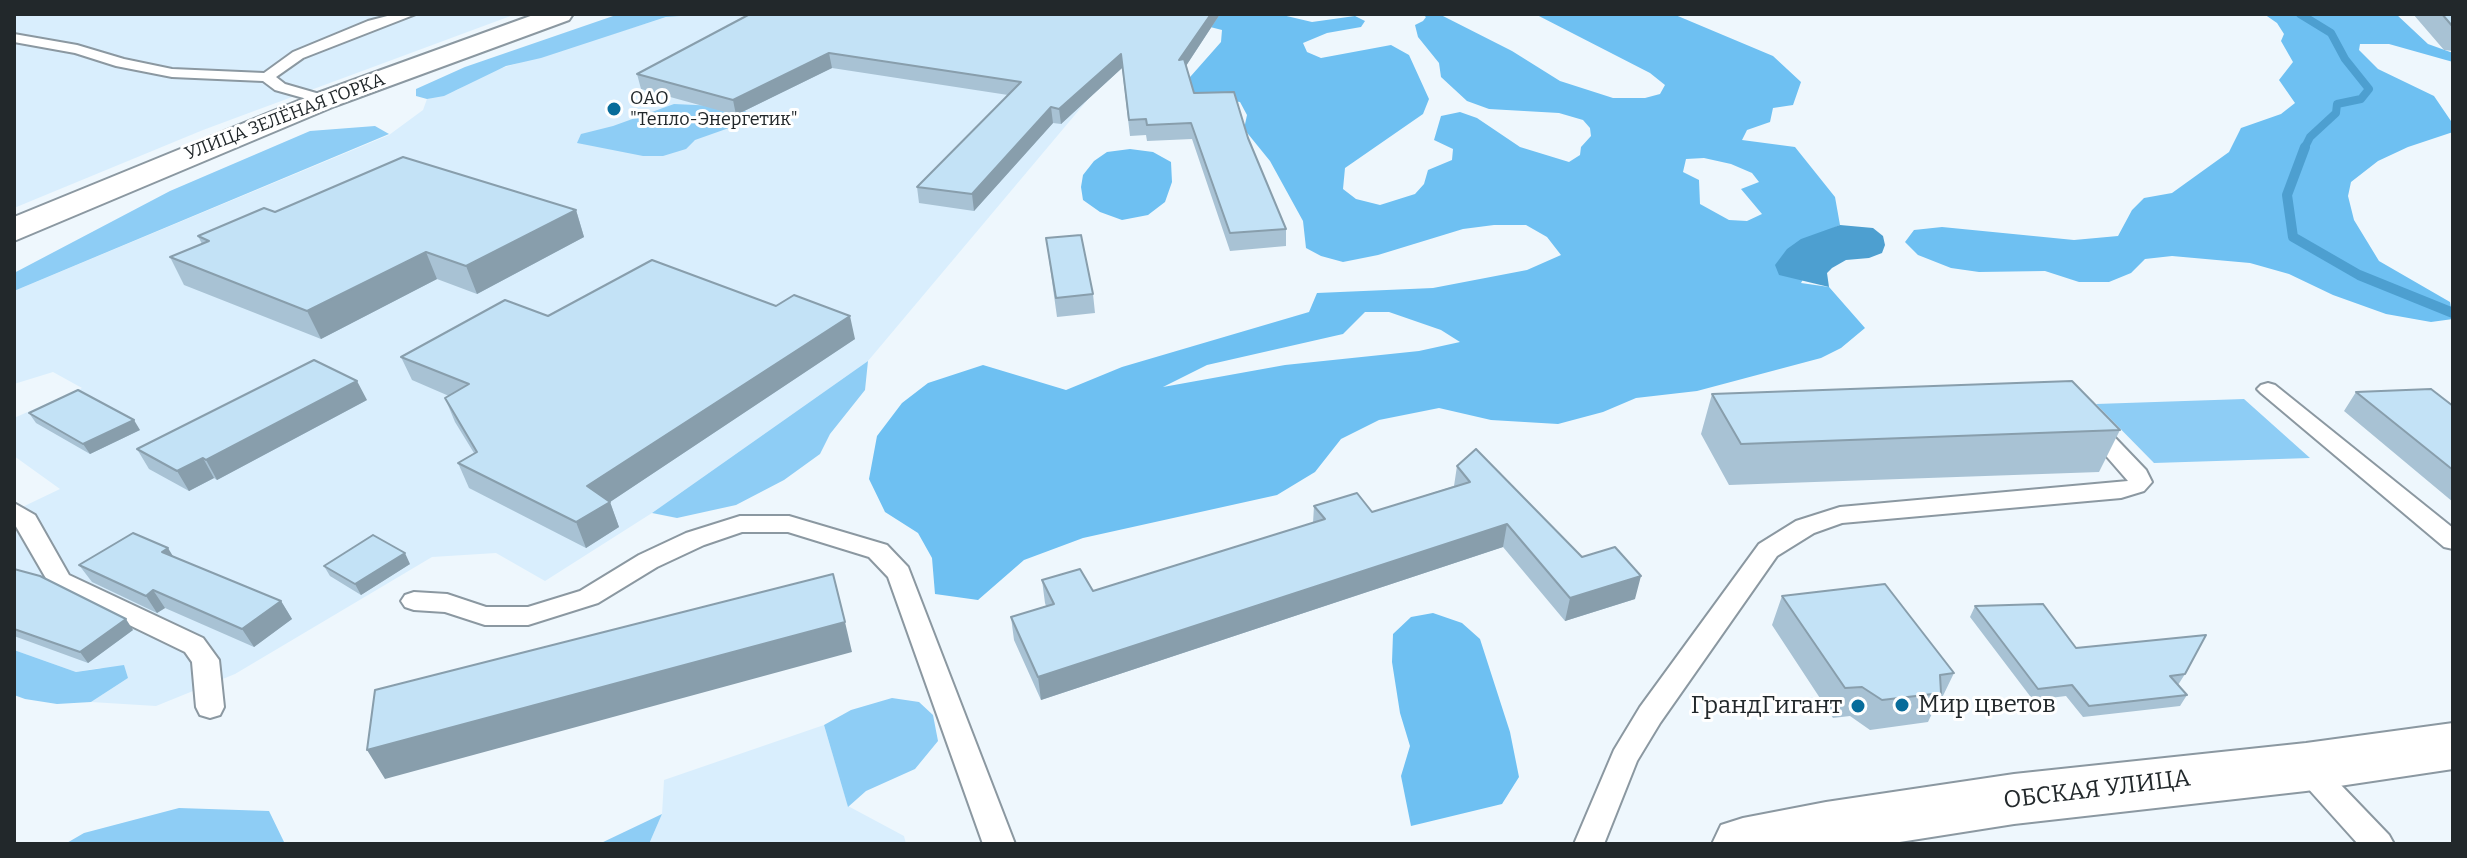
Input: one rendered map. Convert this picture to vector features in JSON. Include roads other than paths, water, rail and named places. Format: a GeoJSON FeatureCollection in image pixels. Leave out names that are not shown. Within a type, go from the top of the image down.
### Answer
{"type":"FeatureCollection","features":[{"type":"Feature","properties":{"kind":"street","name":"УЛИЦА ЗЕЛЁНАЯ ГОРКА"},"geometry":{"type":"LineString","coordinates":[[14,230],[175,160],[325,100],[560,14]]}},
{"type":"Feature","properties":{"kind":"street","name":"ОБСКАЯ УЛИЦА"},"geometry":{"type":"LineString","coordinates":[[1743,844],[2014,799],[2306,767],[2453,746]]}},
{"type":"Feature","properties":{"kind":"lane"},"geometry":{"type":"LineString","coordinates":[[267,77],[298,55],[373,24],[410,14]]}},
{"type":"Feature","properties":{"kind":"lane"},"geometry":{"type":"LineString","coordinates":[[14,38],[77,49],[121,63],[172,73],[267,77],[280,87],[325,100]]}},
{"type":"Feature","properties":{"kind":"lane"},"geometry":{"type":"LineString","coordinates":[[2268,389],[2453,541]]}},
{"type":"Feature","properties":{"kind":"lane"},"geometry":{"type":"LineString","coordinates":[[1589,843],[1624,758],[1650,715],[1754,567],[1781,539],[1840,515],[2091,494],[2136,486],[2140,482],[2138,475],[2072,406]]}},
{"type":"Feature","properties":{"kind":"lane"},"geometry":{"type":"LineString","coordinates":[[14,511],[27,521],[60,581],[194,645],[205,660],[210,707]]}},
{"type":"Feature","properties":{"kind":"lane"},"geometry":{"type":"LineString","coordinates":[[414,601],[447,603],[485,616],[528,616],[589,597],[648,561],[695,539],[740,524],[789,524],[878,551],[899,573],[999,844]]}},
{"type":"Feature","properties":{"kind":"lane"},"geometry":{"type":"LineString","coordinates":[[2306,767],[2378,844]]}},
{"type":"Feature","properties":{"kind":"waterway"},"geometry":{"type":"LineString","coordinates":[[2300,14],[2331,33],[2345,59],[2369,89],[2361,99],[2337,104],[2336,113],[2310,137],[2305,147]]}},
{"type":"Feature","properties":{"kind":"waterway"},"geometry":{"type":"LineString","coordinates":[[2305,147],[2287,195],[2293,237],[2359,275],[2453,313]]}},
{"type":"Feature","properties":{"kind":"place","name":"ОАО \"Тепло-Энергетик\""},"geometry":{"type":"Point","coordinates":[614,109]}},
{"type":"Feature","properties":{"kind":"place","name":"Мир цветов"},"geometry":{"type":"Point","coordinates":[1902,705]}},
{"type":"Feature","properties":{"kind":"place","name":"ГрандГигант"},"geometry":{"type":"Point","coordinates":[1858,706]}}]}
